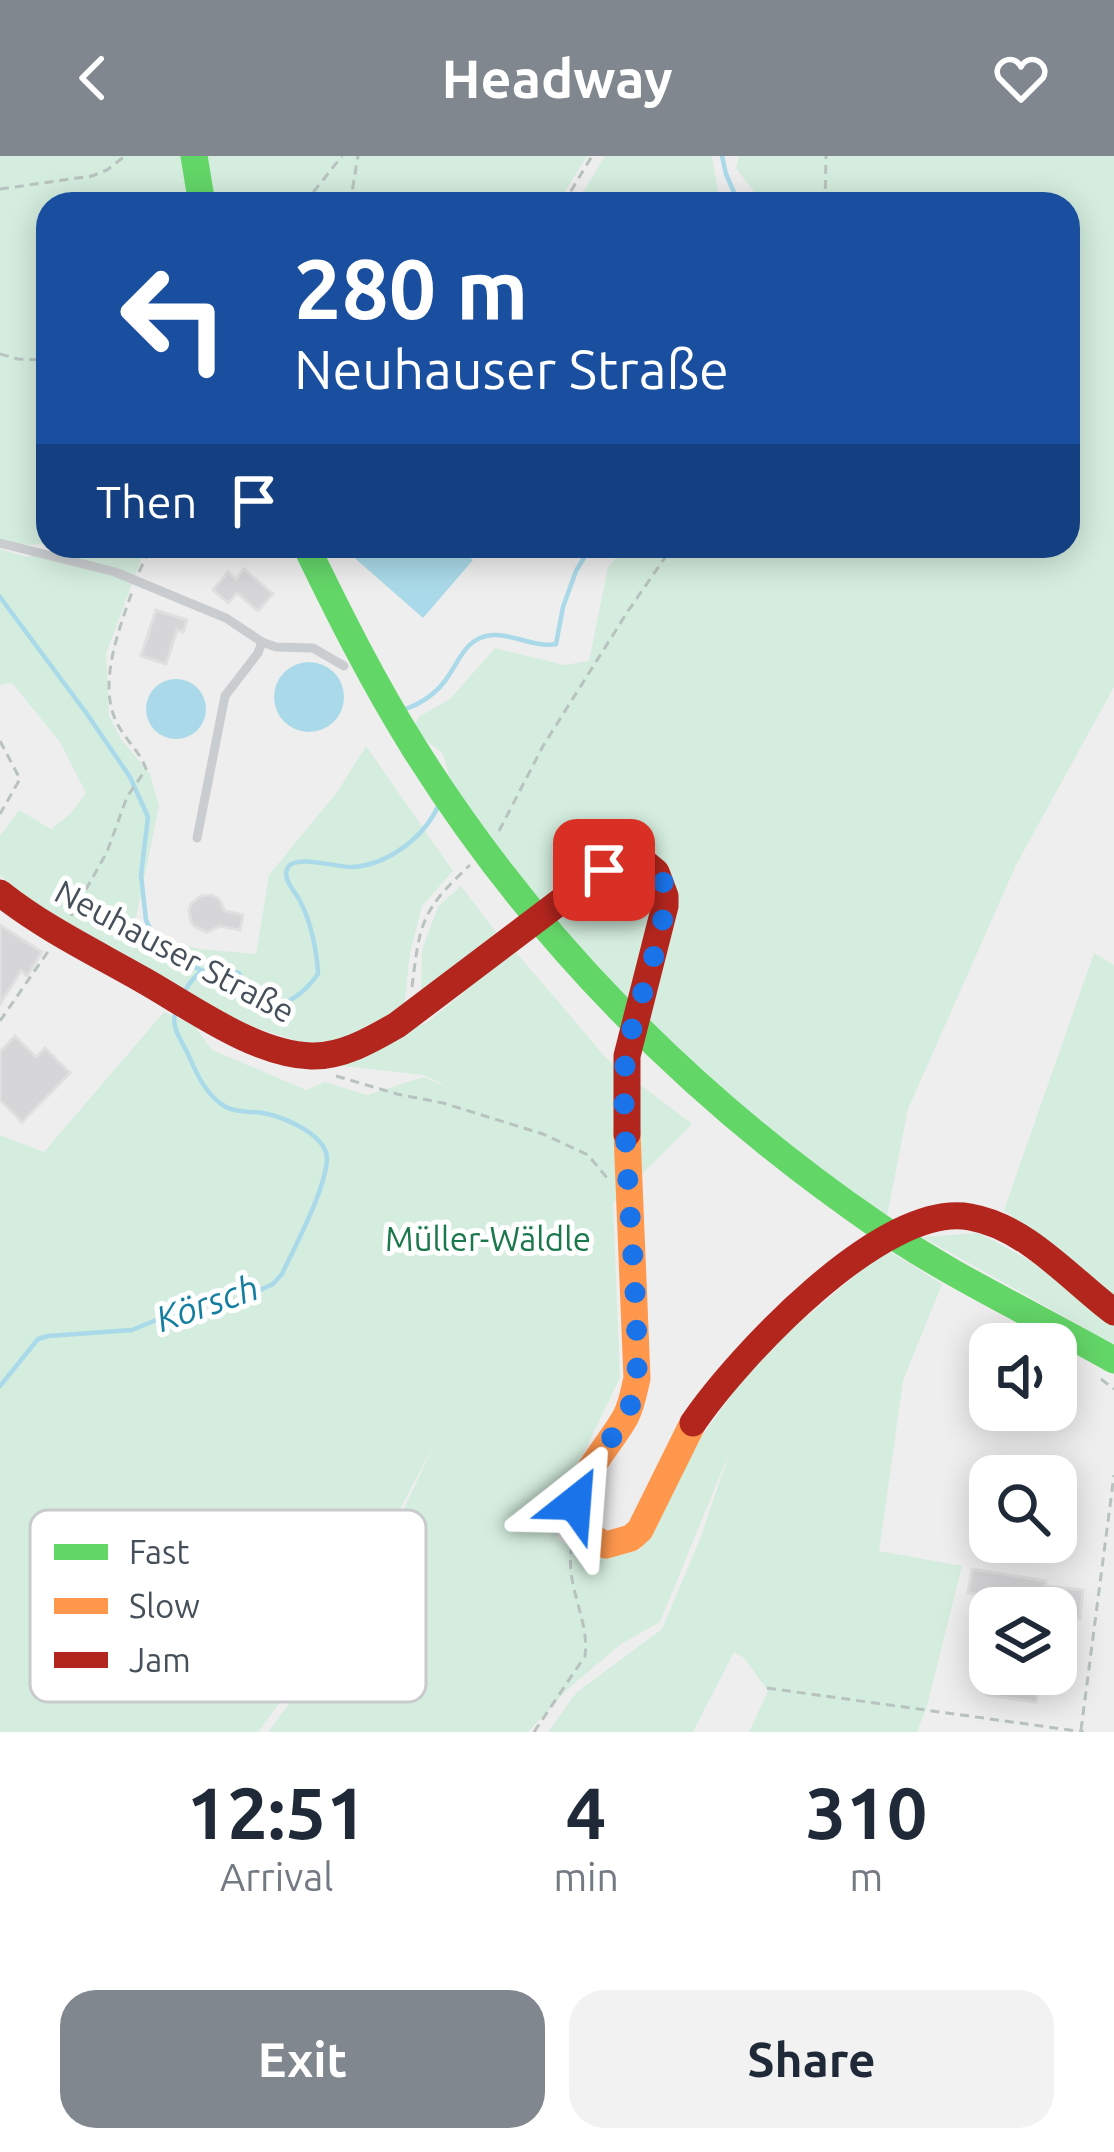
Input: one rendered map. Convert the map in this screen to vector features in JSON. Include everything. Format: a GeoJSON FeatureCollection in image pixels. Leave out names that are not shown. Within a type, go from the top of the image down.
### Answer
{"type":"FeatureCollection","features":[{"type":"Feature","properties":{"kind":"street"},"geometry":{"type":"LineString","coordinates":[[194,156],[200,192]]}},
{"type":"Feature","properties":{"kind":"street"},"geometry":{"type":"LineString","coordinates":[[312,558],[377,688],[451,807],[524,906],[604,996],[697,1086],[788,1162],[913,1248],[1114,1360]]}},
{"type":"Feature","properties":{"kind":"street","name":"Neuhauser Straße"},"geometry":{"type":"LineString","coordinates":[[0,893],[60,934],[198,1011],[275,1049],[308,1056],[340,1051],[382,1034],[604,870],[636,860],[660,874],[664,906],[626,1056],[637,1378],[629,1411],[578,1490],[576,1516],[581,1530]]}},
{"type":"Feature","properties":{"kind":"street"},"geometry":{"type":"LineString","coordinates":[[581,1530],[606,1545],[631,1538],[640,1530],[679,1444],[724,1382],[795,1310],[874,1245],[911,1225],[965,1216],[1007,1230],[1114,1312]]}},
{"type":"Feature","properties":{"kind":"lane"},"geometry":{"type":"LineString","coordinates":[[0,542],[36,551]]}},
{"type":"Feature","properties":{"kind":"lane"},"geometry":{"type":"LineString","coordinates":[[64,558],[140,582],[226,618],[262,642],[313,648],[344,666]]}},
{"type":"Feature","properties":{"kind":"lane"},"geometry":{"type":"LineString","coordinates":[[197,838],[225,696],[262,642]]}},
{"type":"Feature","properties":{"kind":"path"},"geometry":{"type":"LineString","coordinates":[[0,189],[76,181],[106,170],[124,156]]}},
{"type":"Feature","properties":{"kind":"path"},"geometry":{"type":"LineString","coordinates":[[314,192],[342,156]]}},
{"type":"Feature","properties":{"kind":"path"},"geometry":{"type":"LineString","coordinates":[[352,192],[358,156]]}},
{"type":"Feature","properties":{"kind":"path"},"geometry":{"type":"LineString","coordinates":[[570,192],[592,156]]}},
{"type":"Feature","properties":{"kind":"path"},"geometry":{"type":"LineString","coordinates":[[825,192],[826,156]]}},
{"type":"Feature","properties":{"kind":"path"},"geometry":{"type":"LineString","coordinates":[[0,354],[36,360]]}},
{"type":"Feature","properties":{"kind":"path"},"geometry":{"type":"LineString","coordinates":[[0,1021],[60,934],[107,852],[127,797],[144,772],[142,760],[113,715],[110,693],[116,644],[147,558]]}},
{"type":"Feature","properties":{"kind":"path"},"geometry":{"type":"LineString","coordinates":[[497,834],[543,746],[665,558]]}},
{"type":"Feature","properties":{"kind":"path"},"geometry":{"type":"LineString","coordinates":[[0,741],[20,779],[0,814]]}},
{"type":"Feature","properties":{"kind":"path"},"geometry":{"type":"LineString","coordinates":[[410,1015],[425,915],[443,890],[474,862]]}},
{"type":"Feature","properties":{"kind":"path"},"geometry":{"type":"LineString","coordinates":[[334,1076],[543,1133],[588,1155],[618,1190],[629,1195]]}},
{"type":"Feature","properties":{"kind":"path"},"geometry":{"type":"LineString","coordinates":[[767,1688],[1082,1732],[1114,1475]]}},
{"type":"Feature","properties":{"kind":"path"},"geometry":{"type":"LineString","coordinates":[[534,1732],[585,1656],[587,1642],[570,1557],[581,1530]]}},
{"type":"Feature","properties":{"kind":"green space"},"geometry":{"type":"Polygon","coordinates":[[[0,156],[587,156],[564,192],[36,192],[36,544],[0,540],[0,156]]]}},
{"type":"Feature","properties":{"kind":"green space"},"geometry":{"type":"Polygon","coordinates":[[[605,156],[712,156],[718,192],[583,192],[605,156]]]}},
{"type":"Feature","properties":{"kind":"green space"},"geometry":{"type":"Polygon","coordinates":[[[739,156],[1114,156],[1114,687],[1016,865],[908,1109],[887,1216],[787,1151],[690,1071],[512,886],[451,782],[443,754],[412,729],[420,716],[450,699],[495,648],[564,665],[589,661],[608,567],[616,558],[1080,558],[1080,192],[754,192],[736,168],[739,156]]]}},
{"type":"Feature","properties":{"kind":"green space"},"geometry":{"type":"Polygon","coordinates":[[[0,549],[27,557],[142,558],[106,654],[109,716],[150,774],[159,806],[133,932],[199,949],[256,954],[269,875],[337,792],[366,746],[453,871],[422,906],[404,1007],[341,1043],[303,1043],[244,1024],[32,903],[0,875],[0,836],[19,810],[51,829],[86,793],[60,742],[12,683],[0,685],[0,549]]]}},
{"type":"Feature","properties":{"kind":"green space"},"geometry":{"type":"Polygon","coordinates":[[[461,886],[498,935],[421,995],[422,950],[438,907],[461,886]]]}},
{"type":"Feature","properties":{"kind":"green space","name":"Müller-Wäldle"},"geometry":{"type":"Polygon","coordinates":[[[514,950],[608,1060],[692,1124],[613,1203],[620,1377],[557,1509],[557,1539],[594,1559],[640,1550],[692,1450],[758,1358],[886,1249],[942,1284],[903,1381],[879,1551],[962,1566],[917,1732],[749,1732],[768,1691],[734,1652],[693,1732],[548,1732],[576,1693],[662,1629],[730,1451],[660,1622],[621,1644],[569,1688],[528,1732],[268,1732],[290,1702],[426,1702],[426,1510],[403,1510],[436,1441],[399,1510],[30,1510],[30,1702],[280,1702],[258,1732],[0,1732],[0,1135],[44,1152],[164,1012],[193,1024],[212,1050],[306,1090],[325,1082],[367,1095],[423,1077],[452,1089],[424,1075],[333,1065],[429,1021],[514,950]]]}},
{"type":"Feature","properties":{"kind":"green space"},"geometry":{"type":"Polygon","coordinates":[[[1094,953],[1114,965],[1114,1299],[1004,1210],[1094,953]]]}},
{"type":"Feature","properties":{"kind":"green space"},"geometry":{"type":"Polygon","coordinates":[[[979,1233],[1029,1260],[1114,1321],[1114,1344],[1077,1323],[922,1237],[979,1233]]]}},
{"type":"Feature","properties":{"kind":"water"},"geometry":{"type":"Polygon","coordinates":[[[355,558],[473,560],[423,618],[355,558]]]}},
{"type":"Feature","properties":{"kind":"water"},"geometry":{"type":"Polygon","coordinates":[[[309,662],[334,672],[344,697],[334,722],[309,732],[284,722],[274,697],[284,672],[309,662]]]}},
{"type":"Feature","properties":{"kind":"water"},"geometry":{"type":"Polygon","coordinates":[[[176,679],[197,688],[206,709],[197,730],[176,739],[155,730],[146,709],[155,688],[176,679]]]}},
{"type":"Feature","properties":{"kind":"building"},"geometry":{"type":"Polygon","coordinates":[[[244,569],[273,594],[258,611],[237,593],[228,603],[213,590],[228,572],[236,579],[244,569]]]}},
{"type":"Feature","properties":{"kind":"building"},"geometry":{"type":"Polygon","coordinates":[[[156,610],[187,620],[183,632],[177,630],[166,664],[141,656],[156,610]]]}},
{"type":"Feature","properties":{"kind":"building"},"geometry":{"type":"Polygon","coordinates":[[[211,895],[225,911],[243,915],[240,930],[220,926],[207,932],[195,927],[191,904],[211,895]]]}},
{"type":"Feature","properties":{"kind":"building"},"geometry":{"type":"Polygon","coordinates":[[[0,925],[42,952],[27,976],[21,971],[0,1004],[0,925]]]}},
{"type":"Feature","properties":{"kind":"building"},"geometry":{"type":"Polygon","coordinates":[[[15,1036],[36,1057],[45,1048],[70,1073],[22,1122],[0,1100],[0,1052],[15,1036]]]}},
{"type":"Feature","properties":{"kind":"building"},"geometry":{"type":"Polygon","coordinates":[[[972,1569],[1046,1581],[1045,1586],[1054,1587],[969,1587],[972,1569]]]}},
{"type":"Feature","properties":{"kind":"building"},"geometry":{"type":"Polygon","coordinates":[[[1077,1589],[1083,1590],[1077,1618],[1077,1589]]]}},
{"type":"Feature","properties":{"kind":"building"},"geometry":{"type":"Polygon","coordinates":[[[987,1695],[1037,1695],[1036,1702],[987,1695]]]}},
{"type":"Feature","properties":{"kind":"waterway","name":"Körsch"},"geometry":{"type":"LineString","coordinates":[[722,156],[734,192]]}},
{"type":"Feature","properties":{"kind":"waterway","name":"Körsch"},"geometry":{"type":"LineString","coordinates":[[403,710],[435,692],[466,649],[480,638],[498,635],[556,644],[563,607],[584,558]]}},
{"type":"Feature","properties":{"kind":"waterway"},"geometry":{"type":"LineString","coordinates":[[0,597],[130,777],[148,817],[141,875],[146,920],[161,951],[201,970]]}},
{"type":"Feature","properties":{"kind":"waterway","name":"Körsch"},"geometry":{"type":"LineString","coordinates":[[183,995],[193,979],[212,968],[239,973],[258,1007],[276,1006],[299,994],[318,974],[313,937],[288,881],[288,867],[300,862],[352,867],[379,861],[415,838],[439,804]]}},
{"type":"Feature","properties":{"kind":"waterway","name":"Körsch"},"geometry":{"type":"LineString","coordinates":[[0,1386],[38,1339],[132,1330],[219,1294],[258,1291],[273,1284],[302,1233],[321,1188],[325,1151],[313,1135],[293,1123],[219,1103],[177,1033],[176,1011]]}},
{"type":"Feature","properties":{"kind":"traffic: fast"},"geometry":{"type":"LineString","coordinates":[[194,156],[200,192]]}},
{"type":"Feature","properties":{"kind":"traffic: fast"},"geometry":{"type":"LineString","coordinates":[[312,558],[384,697],[460,816],[510,884],[620,1010],[743,1123],[877,1225],[964,1279],[1114,1360]]}},
{"type":"Feature","properties":{"kind":"traffic: slow"},"geometry":{"type":"LineString","coordinates":[[627,1134],[637,1378],[626,1416],[582,1484],[577,1517],[586,1532],[606,1545],[631,1538],[640,1530],[693,1423]]}},
{"type":"Feature","properties":{"kind":"traffic: jam"},"geometry":{"type":"LineString","coordinates":[[0,893],[52,929],[245,1038],[289,1053],[323,1056],[397,1025],[602,870],[624,862],[644,862],[656,872],[665,906],[627,1056],[627,1134]]}},
{"type":"Feature","properties":{"kind":"traffic: jam"},"geometry":{"type":"LineString","coordinates":[[693,1423],[743,1361],[816,1289],[896,1233],[935,1219],[970,1217],[1010,1231],[1114,1312]]}},
{"type":"Feature","properties":{"kind":"route"},"geometry":{"type":"LineString","coordinates":[[575,1503],[578,1490],[629,1411],[637,1378],[626,1056],[661,923],[665,889],[650,864],[636,860],[604,870]]}}]}
